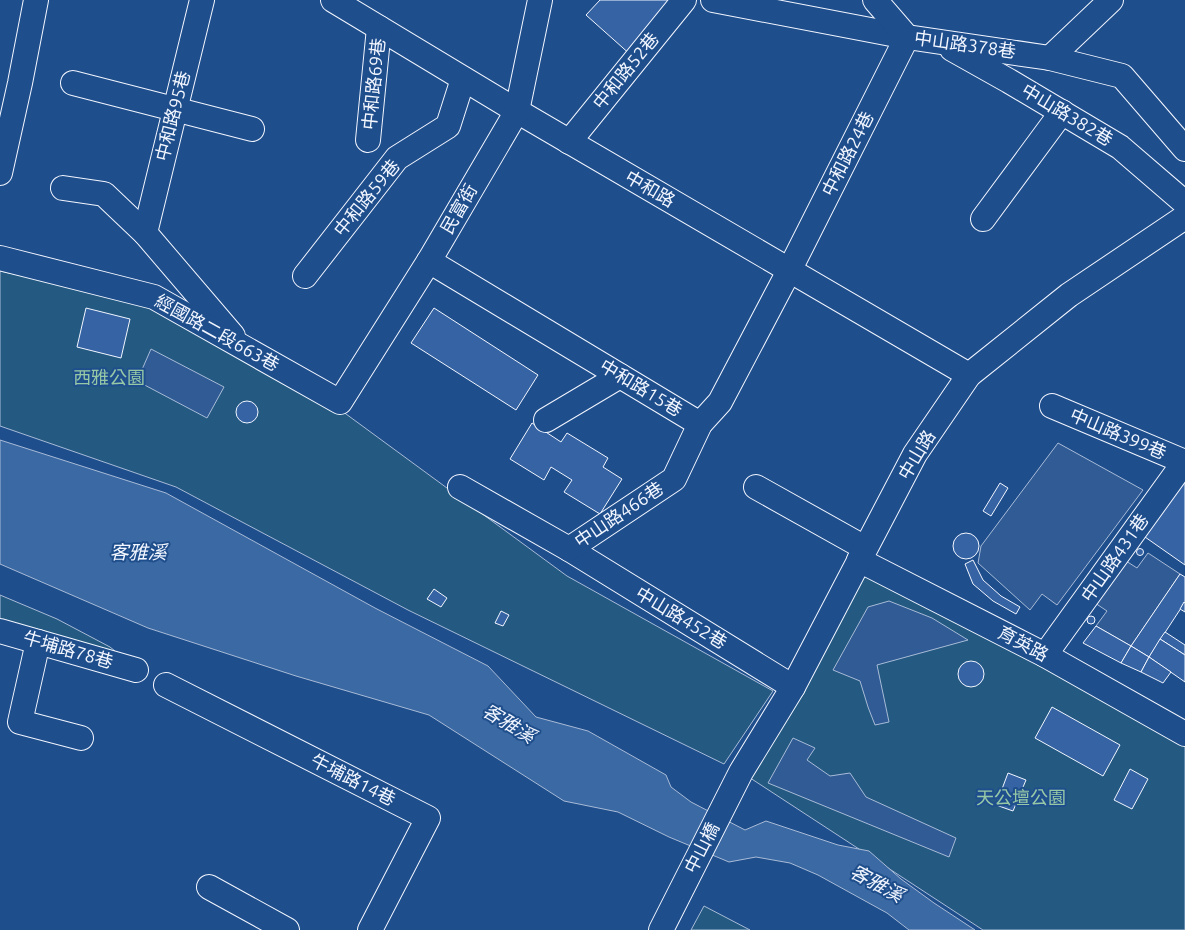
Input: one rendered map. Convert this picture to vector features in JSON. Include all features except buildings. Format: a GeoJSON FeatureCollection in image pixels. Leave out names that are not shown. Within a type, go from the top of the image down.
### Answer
{"type":"FeatureCollection","features":[{"type":"Feature","properties":{"kind":"street"},"geometry":{"type":"LineString","coordinates":[[0,172],[4,136],[20,83],[36,0]]}},
{"type":"Feature","properties":{"kind":"street","name":"中和路95巷"},"geometry":{"type":"LineString","coordinates":[[145,233],[202,0]]}},
{"type":"Feature","properties":{"kind":"street","name":"中和路"},"geometry":{"type":"LineString","coordinates":[[333,0],[569,142],[970,375]]}},
{"type":"Feature","properties":{"kind":"street","name":"民富街"},"geometry":{"type":"LineString","coordinates":[[340,402],[429,262],[517,111],[540,0]]}},
{"type":"Feature","properties":{"kind":"street","name":"中和路52巷"},"geometry":{"type":"LineString","coordinates":[[569,142],[684,0]]}},
{"type":"Feature","properties":{"kind":"street","name":"中山路378巷"},"geometry":{"type":"LineString","coordinates":[[713,0],[907,37],[1050,58],[1122,76],[1185,149]]}},
{"type":"Feature","properties":{"kind":"street"},"geometry":{"type":"LineString","coordinates":[[875,0],[907,37]]}},
{"type":"Feature","properties":{"kind":"street"},"geometry":{"type":"LineString","coordinates":[[1050,58],[1111,0]]}},
{"type":"Feature","properties":{"kind":"street","name":"中和路69巷"},"geometry":{"type":"LineString","coordinates":[[368,140],[380,28]]}},
{"type":"Feature","properties":{"kind":"street","name":"中和路24巷"},"geometry":{"type":"LineString","coordinates":[[790,271],[907,37]]}},
{"type":"Feature","properties":{"kind":"street","name":"中山路382巷"},"geometry":{"type":"LineString","coordinates":[[938,41],[1009,80],[1120,147],[1185,203]]}},
{"type":"Feature","properties":{"kind":"street","name":"中和路59巷"},"geometry":{"type":"LineString","coordinates":[[305,276],[397,158],[448,126],[464,79]]}},
{"type":"Feature","properties":{"kind":"street"},"geometry":{"type":"LineString","coordinates":[[73,84],[252,129]]}},
{"type":"Feature","properties":{"kind":"street"},"geometry":{"type":"LineString","coordinates":[[983,219],[1062,112]]}},
{"type":"Feature","properties":{"kind":"street"},"geometry":{"type":"LineString","coordinates":[[63,188],[104,194],[145,233],[243,347]]}},
{"type":"Feature","properties":{"kind":"street","name":"中山路"},"geometry":{"type":"LineString","coordinates":[[741,772],[793,687],[915,454],[970,375],[1069,295],[1185,218]]}},
{"type":"Feature","properties":{"kind":"street","name":"經國路二段663巷"},"geometry":{"type":"LineString","coordinates":[[0,258],[154,297],[340,402]]}},
{"type":"Feature","properties":{"kind":"street","name":"中和路15巷"},"geometry":{"type":"LineString","coordinates":[[429,262],[700,424],[720,402],[790,271]]}},
{"type":"Feature","properties":{"kind":"street"},"geometry":{"type":"LineString","coordinates":[[546,420],[620,376]]}},
{"type":"Feature","properties":{"kind":"street","name":"中山路399巷"},"geometry":{"type":"LineString","coordinates":[[1052,406],[1185,462]]}},
{"type":"Feature","properties":{"kind":"street","name":"中山路466巷"},"geometry":{"type":"LineString","coordinates":[[460,487],[568,549],[674,479],[700,424]]}},
{"type":"Feature","properties":{"kind":"street","name":"中山路431巷"},"geometry":{"type":"LineString","coordinates":[[1045,655],[1185,462]]}},
{"type":"Feature","properties":{"kind":"street","name":"育英路"},"geometry":{"type":"LineString","coordinates":[[756,487],[862,554],[1185,734]]}},
{"type":"Feature","properties":{"kind":"street","name":"中山路452巷"},"geometry":{"type":"LineString","coordinates":[[568,549],[793,687]]}},
{"type":"Feature","properties":{"kind":"street","name":"牛埔路78巷"},"geometry":{"type":"LineString","coordinates":[[0,631],[136,670]]}},
{"type":"Feature","properties":{"kind":"street"},"geometry":{"type":"LineString","coordinates":[[38,642],[20,722],[81,738]]}},
{"type":"Feature","properties":{"kind":"street","name":"牛埔路14巷"},"geometry":{"type":"LineString","coordinates":[[166,685],[428,818],[370,930]]}},
{"type":"Feature","properties":{"kind":"street","name":"中山橋"},"geometry":{"type":"LineString","coordinates":[[662,927],[741,772]]}},
{"type":"Feature","properties":{"kind":"street"},"geometry":{"type":"LineString","coordinates":[[209,887],[287,930]]}},
{"type":"Feature","properties":{"kind":"green space","name":"西雅公園"},"geometry":{"type":"Polygon","coordinates":[[[0,271],[139,301],[331,403],[567,576],[773,691],[724,764],[408,610],[176,487],[0,426],[0,271]]]}},
{"type":"Feature","properties":{"kind":"green space","name":"天公壇公園"},"geometry":{"type":"Polygon","coordinates":[[[859,560],[1185,737],[1185,930],[983,930],[741,772],[859,560]]]}},
{"type":"Feature","properties":{"kind":"green space"},"geometry":{"type":"Polygon","coordinates":[[[0,595],[57,619],[115,651],[109,651],[0,619],[0,595]]]}},
{"type":"Feature","properties":{"kind":"green space"},"geometry":{"type":"Polygon","coordinates":[[[704,906],[750,930],[691,930],[704,906]]]}},
{"type":"Feature","properties":{"kind":"shaded area"},"geometry":{"type":"Polygon","coordinates":[[[151,349],[224,387],[207,418],[137,381],[151,349]]]}},
{"type":"Feature","properties":{"kind":"shaded area"},"geometry":{"type":"Polygon","coordinates":[[[1058,443],[1143,490],[1057,605],[1042,594],[1030,610],[978,563],[981,546],[1058,443]]]}},
{"type":"Feature","properties":{"kind":"shaded area"},"geometry":{"type":"Polygon","coordinates":[[[1148,553],[1180,574],[1131,646],[1096,626],[1107,611],[1095,603],[1126,561],[1137,568],[1148,553]]]}},
{"type":"Feature","properties":{"kind":"shaded area"},"geometry":{"type":"Polygon","coordinates":[[[889,601],[932,618],[968,640],[877,665],[889,722],[875,725],[860,681],[833,670],[868,607],[889,601]]]}},
{"type":"Feature","properties":{"kind":"shaded area"},"geometry":{"type":"Polygon","coordinates":[[[793,738],[815,748],[807,760],[830,776],[850,773],[866,797],[956,838],[949,857],[768,783],[793,738]]]}},
{"type":"Feature","properties":{"kind":"water","name":"客雅溪"},"geometry":{"type":"Polygon","coordinates":[[[0,440],[166,493],[375,608],[488,666],[536,717],[588,731],[666,775],[671,787],[691,802],[745,830],[766,821],[838,845],[869,851],[901,879],[975,930],[909,930],[887,913],[818,875],[790,863],[756,857],[729,862],[669,837],[618,812],[564,801],[429,715],[296,676],[148,628],[0,564],[0,440]]]}}]}
